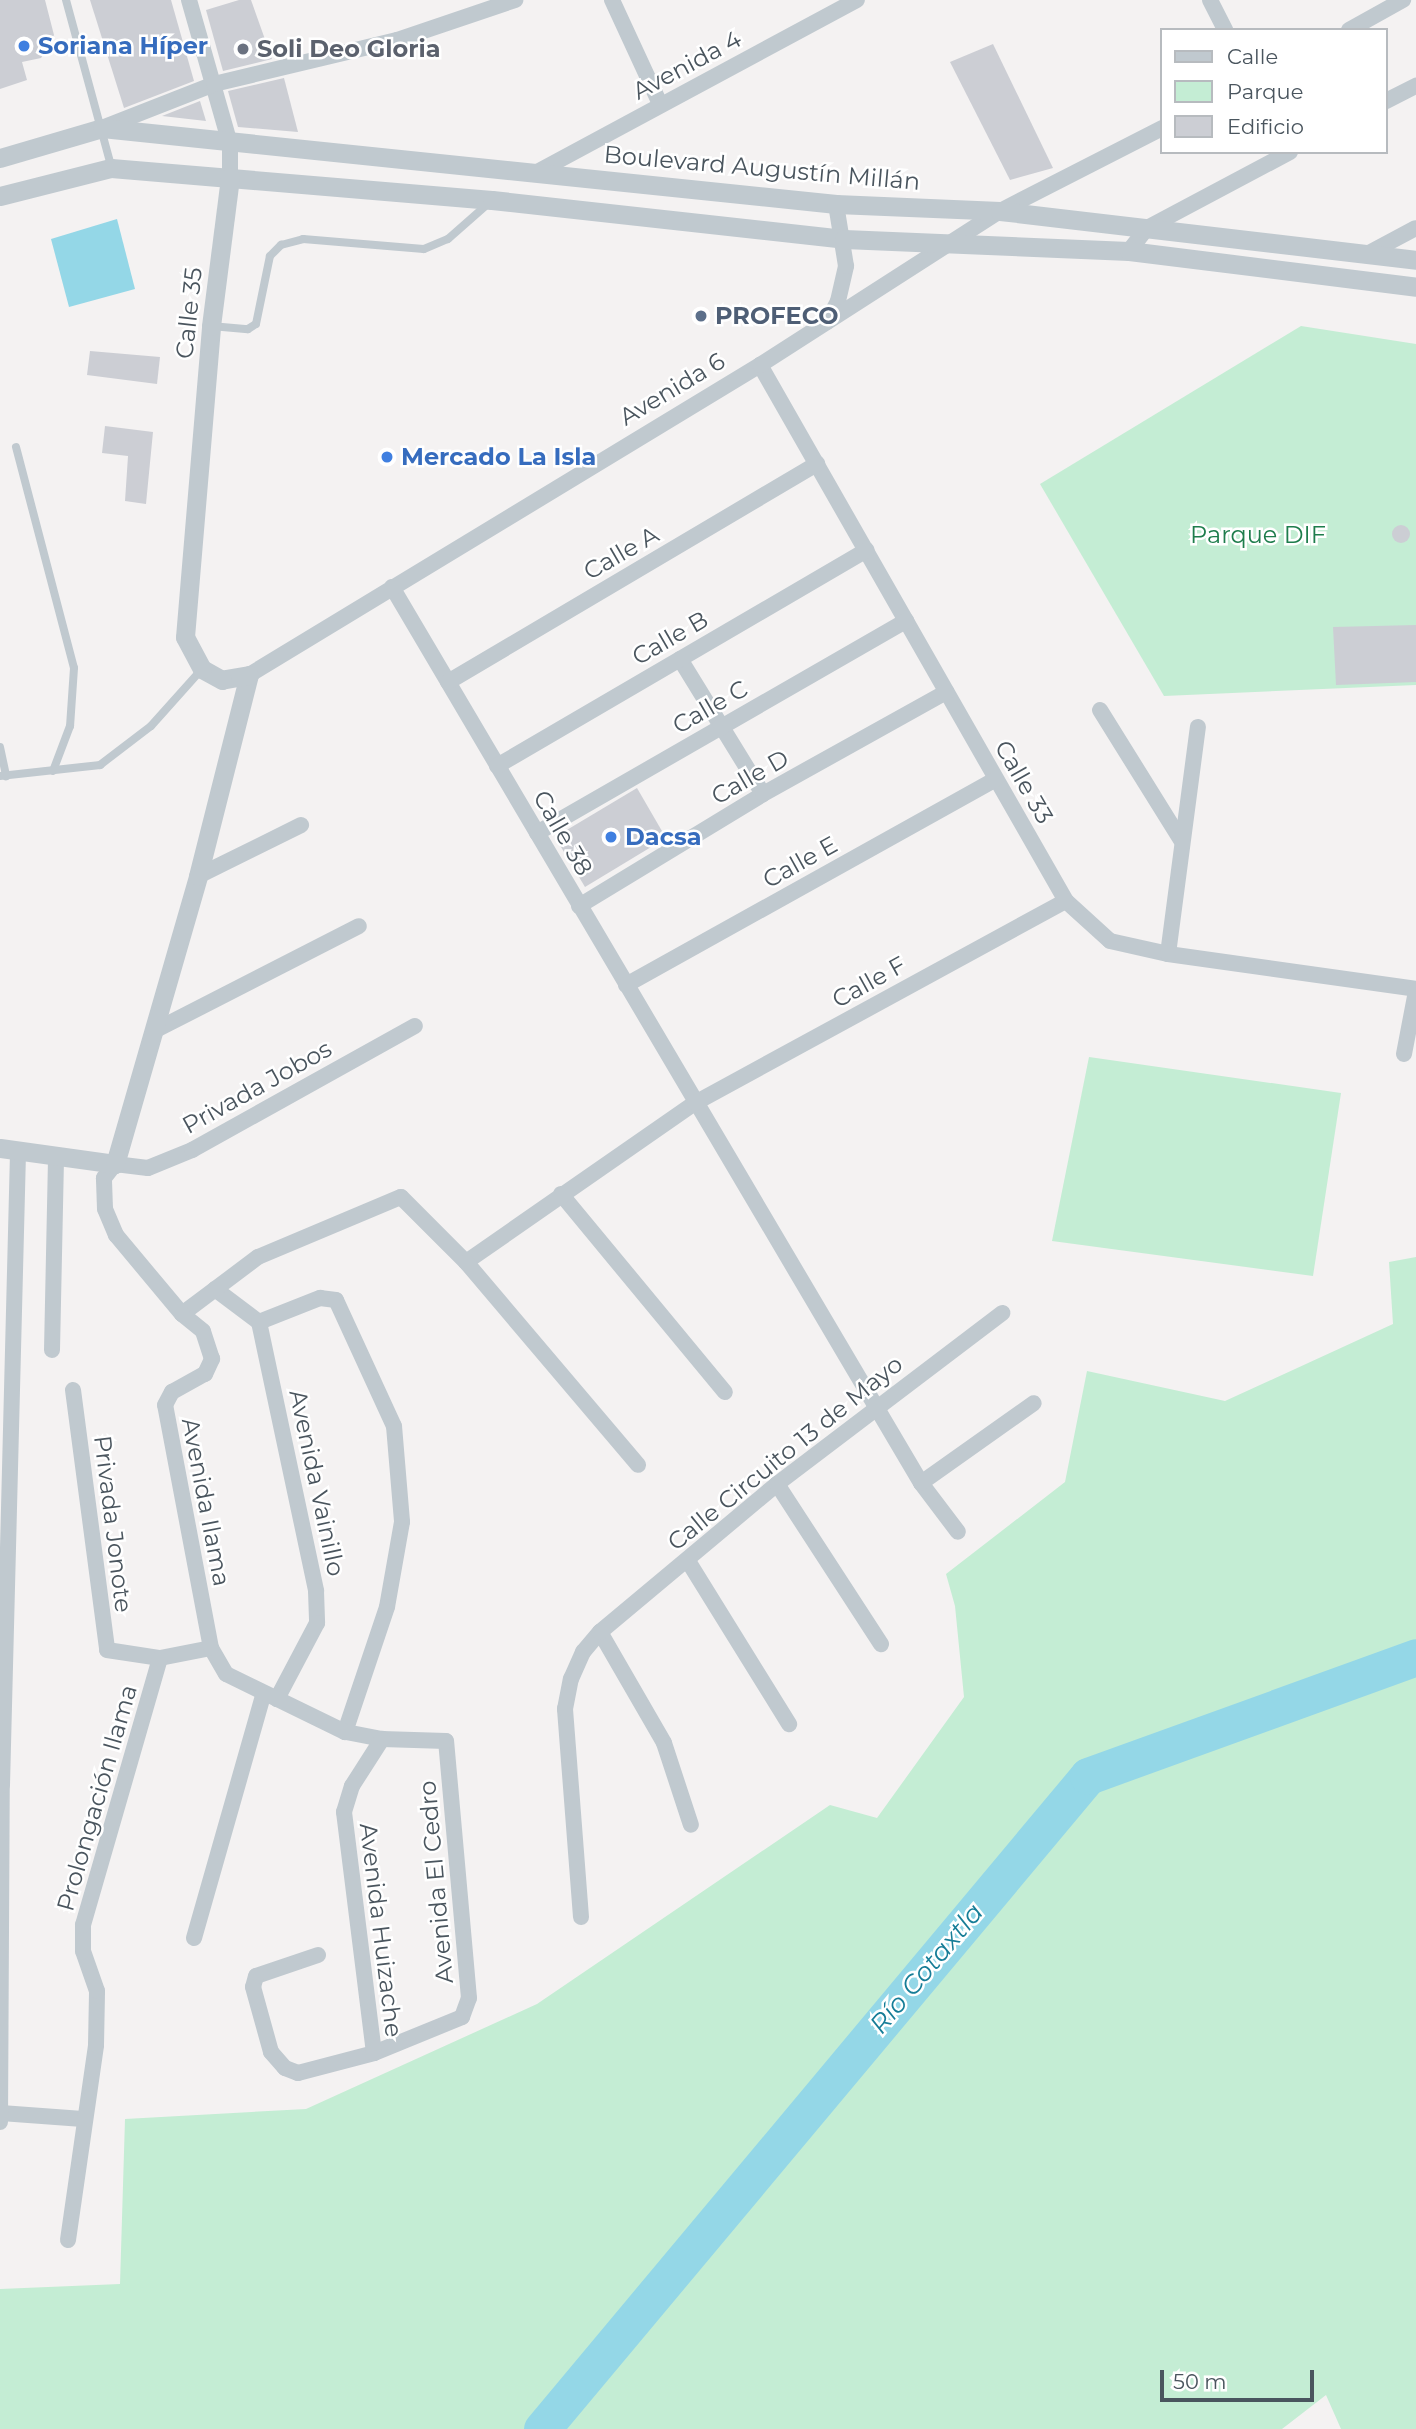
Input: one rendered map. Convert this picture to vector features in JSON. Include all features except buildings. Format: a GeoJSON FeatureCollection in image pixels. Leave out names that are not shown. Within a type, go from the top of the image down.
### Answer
{"type":"FeatureCollection","features":[{"type":"Feature","properties":{"kind":"street","name":"Calle 35"},"geometry":{"type":"LineString","coordinates":[[189,0],[230,144],[230,177],[211,326],[185,636],[202,669]]}},
{"type":"Feature","properties":{"kind":"street"},"geometry":{"type":"LineString","coordinates":[[0,158],[102,128],[214,84],[397,40],[515,0]]}},
{"type":"Feature","properties":{"kind":"street"},"geometry":{"type":"LineString","coordinates":[[612,0],[660,104]]}},
{"type":"Feature","properties":{"kind":"street","name":"Avenida 4"},"geometry":{"type":"LineString","coordinates":[[539,171],[857,0]]}},
{"type":"Feature","properties":{"kind":"street"},"geometry":{"type":"LineString","coordinates":[[1210,0],[1224,28]]}},
{"type":"Feature","properties":{"kind":"street"},"geometry":{"type":"LineString","coordinates":[[1353,28],[1403,0]]}},
{"type":"Feature","properties":{"kind":"street"},"geometry":{"type":"LineString","coordinates":[[1388,101],[1416,86]]}},
{"type":"Feature","properties":{"kind":"street","name":"Boulevard Augustín Millán"},"geometry":{"type":"LineString","coordinates":[[102,128],[230,144],[539,171],[836,204],[1000,212],[1416,260]]}},
{"type":"Feature","properties":{"kind":"street","name":"Avenida 6"},"geometry":{"type":"LineString","coordinates":[[202,669],[222,680],[249,675],[760,365],[957,242],[1000,212],[1160,129]]}},
{"type":"Feature","properties":{"kind":"street"},"geometry":{"type":"LineString","coordinates":[[1129,251],[1147,228],[1286,154]]}},
{"type":"Feature","properties":{"kind":"street"},"geometry":{"type":"LineString","coordinates":[[0,196],[111,168],[492,200],[844,239],[1129,251],[1416,287]]}},
{"type":"Feature","properties":{"kind":"street"},"geometry":{"type":"LineString","coordinates":[[825,324],[844,280],[844,239],[836,204]]}},
{"type":"Feature","properties":{"kind":"street"},"geometry":{"type":"LineString","coordinates":[[1367,254],[1416,228]]}},
{"type":"Feature","properties":{"kind":"street","name":"Calle 33"},"geometry":{"type":"LineString","coordinates":[[760,365],[1066,901],[1110,941],[1168,954],[1416,990]]}},
{"type":"Feature","properties":{"kind":"street","name":"Calle A"},"geometry":{"type":"LineString","coordinates":[[448,682],[817,464]]}},
{"type":"Feature","properties":{"kind":"street","name":"Calle B"},"geometry":{"type":"LineString","coordinates":[[497,766],[866,550]]}},
{"type":"Feature","properties":{"kind":"street","name":"Calle 38"},"geometry":{"type":"LineString","coordinates":[[392,587],[920,1483],[958,1532]]}},
{"type":"Feature","properties":{"kind":"street","name":"Calle C"},"geometry":{"type":"LineString","coordinates":[[537,833],[906,621]]}},
{"type":"Feature","properties":{"kind":"street"},"geometry":{"type":"LineString","coordinates":[[680,659],[763,794]]}},
{"type":"Feature","properties":{"kind":"street"},"geometry":{"type":"LineString","coordinates":[[0,2122],[6,1244],[9,1150],[115,1164],[198,876],[249,675]]}},
{"type":"Feature","properties":{"kind":"street","name":"Calle D"},"geometry":{"type":"LineString","coordinates":[[579,906],[763,794],[946,692]]}},
{"type":"Feature","properties":{"kind":"street"},"geometry":{"type":"LineString","coordinates":[[1100,709],[1181,840]]}},
{"type":"Feature","properties":{"kind":"street"},"geometry":{"type":"LineString","coordinates":[[1168,954],[1181,840],[1199,727]]}},
{"type":"Feature","properties":{"kind":"street","name":"Calle E"},"geometry":{"type":"LineString","coordinates":[[626,985],[996,779]]}},
{"type":"Feature","properties":{"kind":"street"},"geometry":{"type":"LineString","coordinates":[[198,876],[300,825]]}},
{"type":"Feature","properties":{"kind":"street","name":"Calle F"},"geometry":{"type":"LineString","coordinates":[[466,1262],[695,1103],[1066,901]]}},
{"type":"Feature","properties":{"kind":"street"},"geometry":{"type":"LineString","coordinates":[[155,1031],[359,926]]}},
{"type":"Feature","properties":{"kind":"street"},"geometry":{"type":"LineString","coordinates":[[1404,1054],[1416,990]]}},
{"type":"Feature","properties":{"kind":"street","name":"Privada Jobos"},"geometry":{"type":"LineString","coordinates":[[115,1164],[158,1166],[415,1026]]}},
{"type":"Feature","properties":{"kind":"street"},"geometry":{"type":"LineString","coordinates":[[52,1350],[57,1157]]}},
{"type":"Feature","properties":{"kind":"street","name":"Avenida Ilama"},"geometry":{"type":"LineString","coordinates":[[115,1164],[104,1178],[105,1209],[116,1235],[182,1314],[203,1331],[212,1359],[205,1374],[172,1392],[165,1405],[211,1648]]}},
{"type":"Feature","properties":{"kind":"street"},"geometry":{"type":"LineString","coordinates":[[561,1194],[724,1392]]}},
{"type":"Feature","properties":{"kind":"street"},"geometry":{"type":"LineString","coordinates":[[182,1314],[258,1257],[401,1197],[466,1262],[638,1465]]}},
{"type":"Feature","properties":{"kind":"street"},"geometry":{"type":"LineString","coordinates":[[215,1289],[259,1322],[320,1298],[336,1300],[394,1426],[402,1522],[387,1607],[345,1732]]}},
{"type":"Feature","properties":{"kind":"street","name":"Calle Circuito 13 de Mayo"},"geometry":{"type":"LineString","coordinates":[[581,1917],[565,1709],[571,1679],[583,1652],[600,1632],[777,1484],[875,1406],[1002,1313]]}},
{"type":"Feature","properties":{"kind":"street","name":"Avenida Vainillo"},"geometry":{"type":"LineString","coordinates":[[194,1938],[270,1697],[317,1623],[316,1591],[259,1322]]}},
{"type":"Feature","properties":{"kind":"street","name":"Privada Jonote"},"geometry":{"type":"LineString","coordinates":[[73,1390],[107,1650],[120,1656],[160,1658]]}},
{"type":"Feature","properties":{"kind":"street"},"geometry":{"type":"LineString","coordinates":[[920,1483],[1034,1403]]}},
{"type":"Feature","properties":{"kind":"street"},"geometry":{"type":"LineString","coordinates":[[777,1484],[881,1644]]}},
{"type":"Feature","properties":{"kind":"street"},"geometry":{"type":"LineString","coordinates":[[688,1561],[789,1724]]}},
{"type":"Feature","properties":{"kind":"street"},"geometry":{"type":"LineString","coordinates":[[600,1632],[664,1742],[691,1825]]}},
{"type":"Feature","properties":{"kind":"street"},"geometry":{"type":"LineString","coordinates":[[160,1658],[211,1648],[226,1674],[345,1732],[382,1739]]}},
{"type":"Feature","properties":{"kind":"street","name":"Prolongación Ilama"},"geometry":{"type":"LineString","coordinates":[[68,2240],[83,2119],[96,2045],[97,1990],[83,1951],[83,1925],[160,1658]]}},
{"type":"Feature","properties":{"kind":"street","name":"Avenida El Cedro"},"geometry":{"type":"LineString","coordinates":[[374,2053],[462,2017],[469,1998],[446,1741],[382,1739]]}},
{"type":"Feature","properties":{"kind":"street","name":"Avenida Huizache"},"geometry":{"type":"LineString","coordinates":[[374,2053],[344,1812],[352,1786],[382,1739]]}},
{"type":"Feature","properties":{"kind":"street"},"geometry":{"type":"LineString","coordinates":[[318,1955],[256,1976],[253,1987],[271,2052],[285,2068],[298,2073],[374,2053]]}},
{"type":"Feature","properties":{"kind":"street"},"geometry":{"type":"LineString","coordinates":[[1,2113],[83,2119]]}},
{"type":"Feature","properties":{"kind":"lane"},"geometry":{"type":"LineString","coordinates":[[66,0],[111,168]]}},
{"type":"Feature","properties":{"kind":"lane"},"geometry":{"type":"LineString","coordinates":[[211,326],[248,329],[256,324],[270,256],[281,245],[303,239],[424,248],[476,219],[492,200]]}},
{"type":"Feature","properties":{"kind":"lane"},"geometry":{"type":"LineString","coordinates":[[16,447],[74,668],[70,726],[54,771]]}},
{"type":"Feature","properties":{"kind":"lane"},"geometry":{"type":"LineString","coordinates":[[0,747],[3,776],[100,765],[151,726],[202,669]]}},
{"type":"Feature","properties":{"kind":"green space","name":"Parque DIF"},"geometry":{"type":"Polygon","coordinates":[[[1301,326],[1416,344],[1416,685],[1164,696],[1040,484],[1301,326]]]}},
{"type":"Feature","properties":{"kind":"green space"},"geometry":{"type":"Polygon","coordinates":[[[1089,1057],[1341,1093],[1313,1276],[1052,1241],[1089,1057]]]}},
{"type":"Feature","properties":{"kind":"green space"},"geometry":{"type":"Polygon","coordinates":[[[1416,1257],[1416,2429],[1341,2429],[1326,2395],[1282,2429],[0,2429],[0,2289],[120,2284],[125,2119],[306,2109],[537,2004],[830,1805],[877,1818],[964,1697],[955,1606],[946,1574],[1065,1482],[1087,1371],[1225,1401],[1393,1324],[1389,1262],[1416,1257]]]}},
{"type":"Feature","properties":{"kind":"water"},"geometry":{"type":"Polygon","coordinates":[[[117,219],[135,289],[69,307],[51,239],[117,219]]]}},
{"type":"Feature","properties":{"kind":"waterway","name":"Río Cotaxtla"},"geometry":{"type":"LineString","coordinates":[[542,2429],[1088,1776],[1416,1657]]}},
{"type":"Feature","properties":{"kind":"place","name":"Soriana Híper"},"geometry":{"type":"Point","coordinates":[24,46]}},
{"type":"Feature","properties":{"kind":"place","name":"Soli Deo Gloria"},"geometry":{"type":"Point","coordinates":[243,49]}},
{"type":"Feature","properties":{"kind":"place","name":"PROFECO"},"geometry":{"type":"Point","coordinates":[701,316]}},
{"type":"Feature","properties":{"kind":"place","name":"Mercado La Isla"},"geometry":{"type":"Point","coordinates":[387,457]}},
{"type":"Feature","properties":{"kind":"place","name":"Dacsa"},"geometry":{"type":"Point","coordinates":[611,837]}}]}
